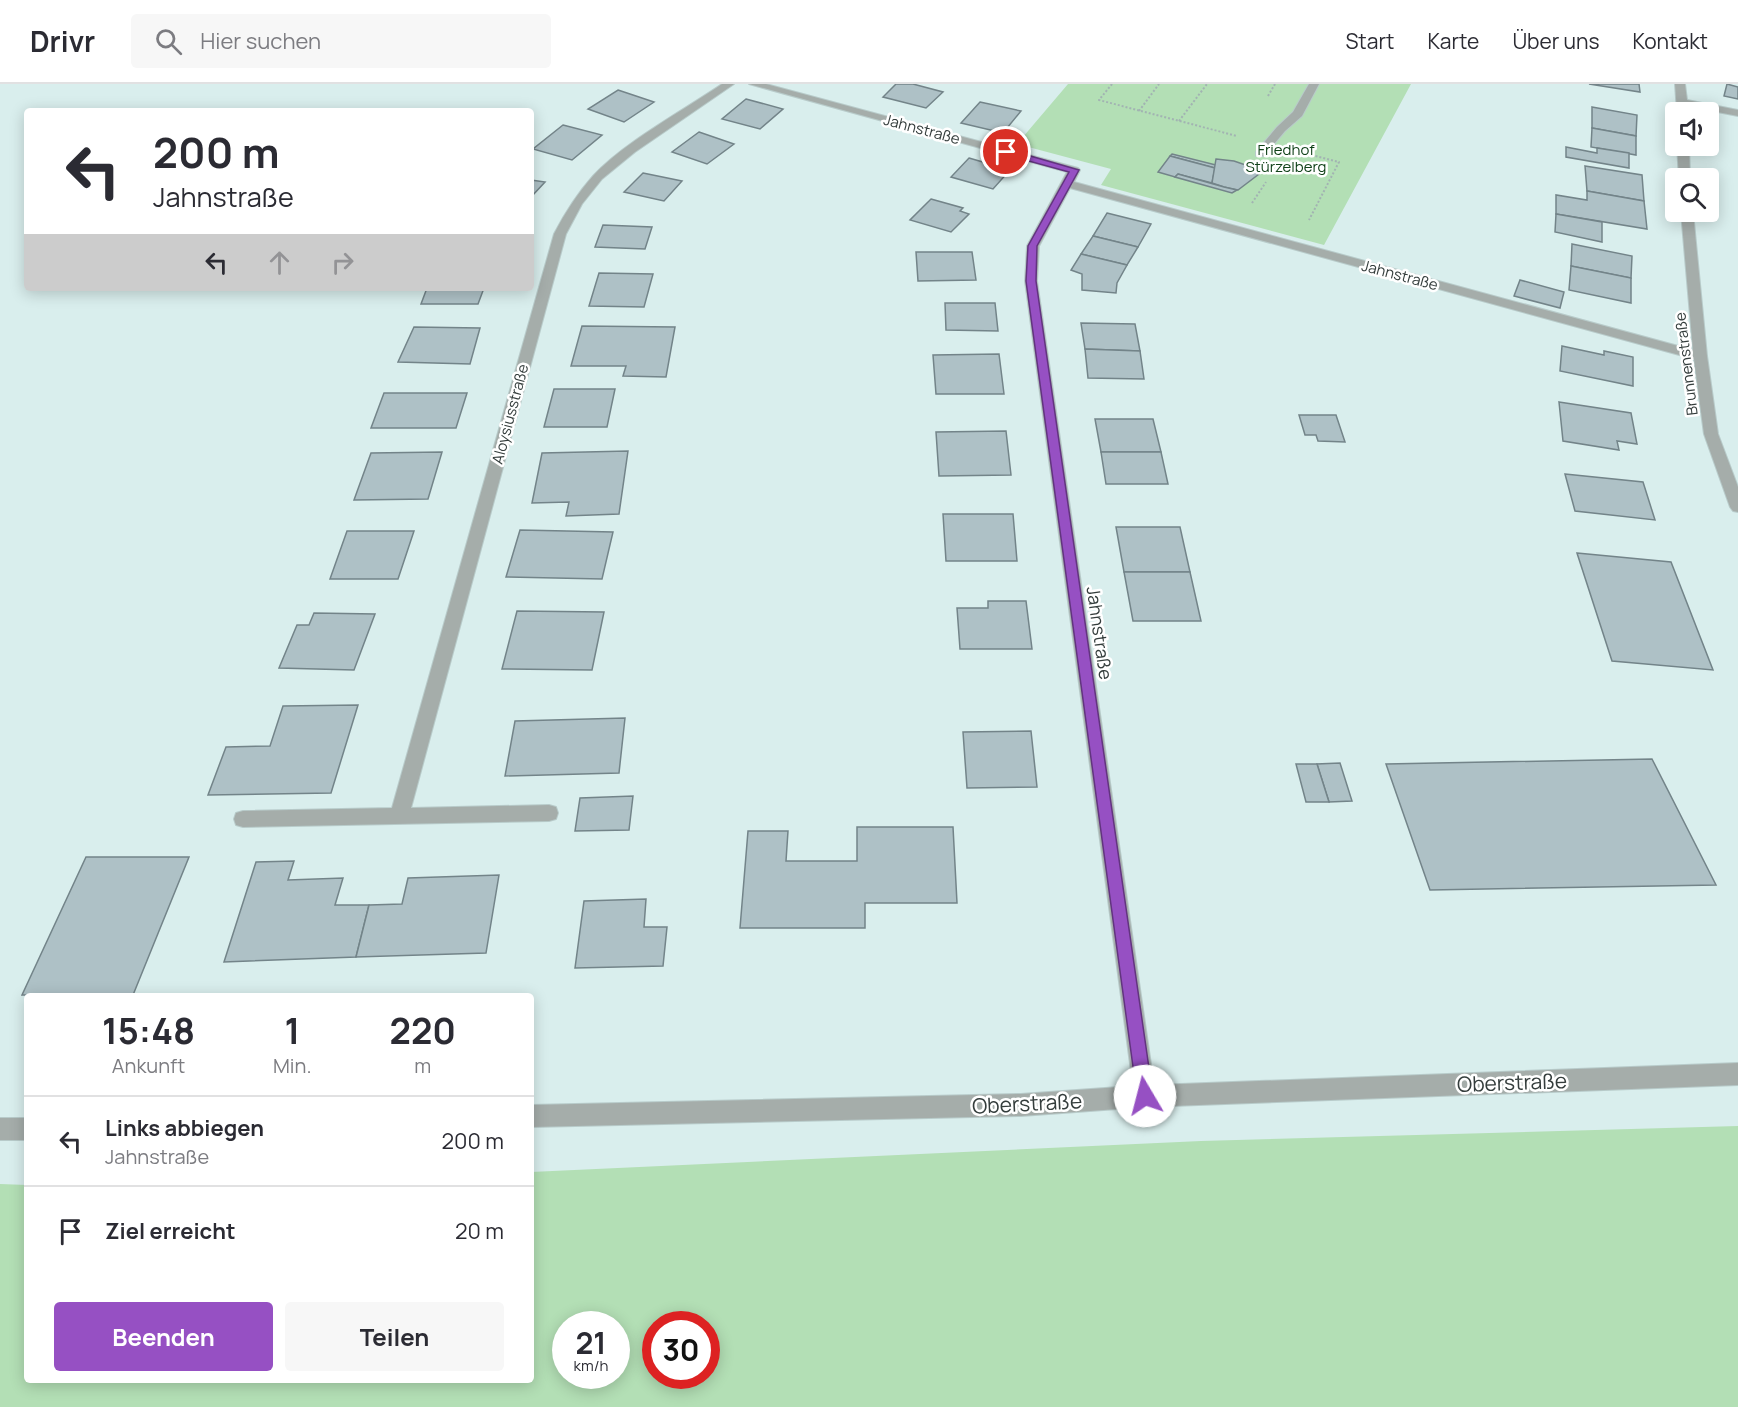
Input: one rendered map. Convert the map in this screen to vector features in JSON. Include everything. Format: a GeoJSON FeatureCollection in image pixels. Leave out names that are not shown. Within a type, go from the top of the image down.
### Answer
{"type":"FeatureCollection","features":[{"type":"Feature","properties":{"kind":"street","name":"Aloysiusstraße"},"geometry":{"type":"LineString","coordinates":[[399,816],[560,234],[577,203],[598,177],[631,150],[729,84]]}},
{"type":"Feature","properties":{"kind":"street","name":"Jahnstraße"},"geometry":{"type":"LineString","coordinates":[[754,84],[1074,170],[1033,246],[1031,281],[1145,1096]]}},
{"type":"Feature","properties":{"kind":"street"},"geometry":{"type":"LineString","coordinates":[[1260,154],[1281,129],[1298,114],[1314,84]]}},
{"type":"Feature","properties":{"kind":"street"},"geometry":{"type":"LineString","coordinates":[[1680,84],[1682,102]]}},
{"type":"Feature","properties":{"kind":"street"},"geometry":{"type":"LineString","coordinates":[[1719,111],[1738,113]]}},
{"type":"Feature","properties":{"kind":"street","name":"Jahnstraße"},"geometry":{"type":"LineString","coordinates":[[1065,183],[1700,356]]}},
{"type":"Feature","properties":{"kind":"street","name":"Brunnenstraße"},"geometry":{"type":"LineString","coordinates":[[1688,222],[1700,356],[1711,434],[1738,507]]}},
{"type":"Feature","properties":{"kind":"street"},"geometry":{"type":"LineString","coordinates":[[243,819],[549,813]]}},
{"type":"Feature","properties":{"kind":"street","name":"Oberstraße"},"geometry":{"type":"LineString","coordinates":[[534,1116],[1021,1105],[1145,1096],[1738,1074]]}},
{"type":"Feature","properties":{"kind":"street"},"geometry":{"type":"LineString","coordinates":[[0,1129],[24,1128]]}},
{"type":"Feature","properties":{"kind":"path"},"geometry":{"type":"LineString","coordinates":[[1139,111],[1159,84]]}},
{"type":"Feature","properties":{"kind":"path"},"geometry":{"type":"LineString","coordinates":[[1179,121],[1206,84]]}},
{"type":"Feature","properties":{"kind":"path"},"geometry":{"type":"LineString","coordinates":[[1235,230],[1266,182]]}},
{"type":"Feature","properties":{"kind":"green space","name":"Friedhof Stürzelberg"},"geometry":{"type":"Polygon","coordinates":[[[1068,84],[1411,84],[1324,245],[1101,185],[1111,169],[1017,144],[1068,84]]]}},
{"type":"Feature","properties":{"kind":"green space"},"geometry":{"type":"Polygon","coordinates":[[[1738,1126],[1738,1407],[0,1407],[0,1184],[24,1185],[24,1383],[534,1383],[534,1172],[1201,1141],[1738,1126]]]}},
{"type":"Feature","properties":{"kind":"building"},"geometry":{"type":"Polygon","coordinates":[[[896,84],[913,84],[943,92],[926,108],[883,97],[896,84]]]}},
{"type":"Feature","properties":{"kind":"building"},"geometry":{"type":"Polygon","coordinates":[[[1589,84],[1639,84],[1640,92],[1589,84]]]}},
{"type":"Feature","properties":{"kind":"building"},"geometry":{"type":"Polygon","coordinates":[[[1727,84],[1738,87],[1738,99],[1724,96],[1727,84]]]}},
{"type":"Feature","properties":{"kind":"building"},"geometry":{"type":"Polygon","coordinates":[[[618,90],[654,102],[624,122],[588,109],[618,90]]]}},
{"type":"Feature","properties":{"kind":"building"},"geometry":{"type":"Polygon","coordinates":[[[746,99],[783,109],[760,129],[722,119],[746,99]]]}},
{"type":"Feature","properties":{"kind":"building"},"geometry":{"type":"Polygon","coordinates":[[[980,102],[1021,111],[1003,133],[961,123],[980,102]]]}},
{"type":"Feature","properties":{"kind":"building"},"geometry":{"type":"Polygon","coordinates":[[[1592,107],[1637,115],[1636,136],[1592,128],[1592,107]]]}},
{"type":"Feature","properties":{"kind":"building"},"geometry":{"type":"Polygon","coordinates":[[[563,125],[602,135],[572,160],[534,148],[563,125]]]}},
{"type":"Feature","properties":{"kind":"building"},"geometry":{"type":"Polygon","coordinates":[[[1592,128],[1636,136],[1636,155],[1591,147],[1592,128]]]}},
{"type":"Feature","properties":{"kind":"building"},"geometry":{"type":"Polygon","coordinates":[[[699,132],[734,144],[707,164],[672,152],[699,132]]]}},
{"type":"Feature","properties":{"kind":"building"},"geometry":{"type":"Polygon","coordinates":[[[1566,147],[1597,153],[1597,148],[1629,153],[1629,168],[1566,157],[1566,147]]]}},
{"type":"Feature","properties":{"kind":"building"},"geometry":{"type":"Polygon","coordinates":[[[1172,154],[1216,165],[1215,168],[1170,156],[1172,154]]]}},
{"type":"Feature","properties":{"kind":"building"},"geometry":{"type":"Polygon","coordinates":[[[1170,156],[1215,168],[1212,183],[1178,174],[1175,177],[1158,172],[1170,156]]]}},
{"type":"Feature","properties":{"kind":"building"},"geometry":{"type":"Polygon","coordinates":[[[969,158],[1010,170],[993,189],[951,177],[969,158]]]}},
{"type":"Feature","properties":{"kind":"building"},"geometry":{"type":"Polygon","coordinates":[[[1216,159],[1234,161],[1263,171],[1238,190],[1224,187],[1212,183],[1216,159]]]}},
{"type":"Feature","properties":{"kind":"building"},"geometry":{"type":"Polygon","coordinates":[[[1585,166],[1642,175],[1644,201],[1587,191],[1585,166]]]}},
{"type":"Feature","properties":{"kind":"building"},"geometry":{"type":"Polygon","coordinates":[[[643,173],[682,181],[664,201],[624,192],[643,173]]]}},
{"type":"Feature","properties":{"kind":"building"},"geometry":{"type":"Polygon","coordinates":[[[1178,174],[1237,190],[1232,193],[1175,177],[1178,174]]]}},
{"type":"Feature","properties":{"kind":"building"},"geometry":{"type":"Polygon","coordinates":[[[534,180],[545,182],[534,194],[534,180]]]}},
{"type":"Feature","properties":{"kind":"building"},"geometry":{"type":"Polygon","coordinates":[[[1587,191],[1644,201],[1647,229],[1556,214],[1556,195],[1587,200],[1587,191]]]}},
{"type":"Feature","properties":{"kind":"building"},"geometry":{"type":"Polygon","coordinates":[[[931,199],[963,208],[960,211],[969,214],[951,232],[910,220],[931,199]]]}},
{"type":"Feature","properties":{"kind":"building"},"geometry":{"type":"Polygon","coordinates":[[[1107,213],[1151,224],[1138,247],[1093,236],[1107,213]]]}},
{"type":"Feature","properties":{"kind":"building"},"geometry":{"type":"Polygon","coordinates":[[[1556,214],[1602,222],[1602,242],[1555,232],[1556,214]]]}},
{"type":"Feature","properties":{"kind":"building"},"geometry":{"type":"Polygon","coordinates":[[[603,225],[652,227],[645,249],[595,247],[603,225]]]}},
{"type":"Feature","properties":{"kind":"building"},"geometry":{"type":"Polygon","coordinates":[[[1093,236],[1138,247],[1127,265],[1081,254],[1093,236]]]}},
{"type":"Feature","properties":{"kind":"building"},"geometry":{"type":"Polygon","coordinates":[[[1572,244],[1632,256],[1631,278],[1571,266],[1572,244]]]}},
{"type":"Feature","properties":{"kind":"building"},"geometry":{"type":"Polygon","coordinates":[[[916,252],[972,252],[976,280],[918,281],[916,252]]]}},
{"type":"Feature","properties":{"kind":"building"},"geometry":{"type":"Polygon","coordinates":[[[1081,254],[1127,265],[1117,283],[1116,293],[1082,290],[1082,274],[1071,270],[1081,254]]]}},
{"type":"Feature","properties":{"kind":"building"},"geometry":{"type":"Polygon","coordinates":[[[1571,266],[1631,278],[1631,303],[1569,290],[1571,266]]]}},
{"type":"Feature","properties":{"kind":"building"},"geometry":{"type":"Polygon","coordinates":[[[599,273],[653,274],[644,307],[589,306],[599,273]]]}},
{"type":"Feature","properties":{"kind":"building"},"geometry":{"type":"Polygon","coordinates":[[[1520,280],[1564,292],[1560,308],[1514,296],[1520,280]]]}},
{"type":"Feature","properties":{"kind":"building"},"geometry":{"type":"Polygon","coordinates":[[[426,291],[483,291],[478,304],[421,304],[426,291]]]}},
{"type":"Feature","properties":{"kind":"building"},"geometry":{"type":"Polygon","coordinates":[[[945,303],[995,303],[998,331],[946,330],[945,303]]]}},
{"type":"Feature","properties":{"kind":"building"},"geometry":{"type":"Polygon","coordinates":[[[1081,323],[1135,324],[1140,351],[1085,349],[1081,323]]]}},
{"type":"Feature","properties":{"kind":"building"},"geometry":{"type":"Polygon","coordinates":[[[582,326],[675,327],[666,377],[623,376],[626,366],[571,366],[582,326]]]}},
{"type":"Feature","properties":{"kind":"building"},"geometry":{"type":"Polygon","coordinates":[[[414,327],[480,328],[470,364],[398,362],[414,327]]]}},
{"type":"Feature","properties":{"kind":"building"},"geometry":{"type":"Polygon","coordinates":[[[1562,346],[1604,355],[1604,351],[1633,357],[1633,386],[1560,371],[1562,346]]]}},
{"type":"Feature","properties":{"kind":"building"},"geometry":{"type":"Polygon","coordinates":[[[1085,349],[1140,351],[1144,379],[1088,378],[1085,349]]]}},
{"type":"Feature","properties":{"kind":"building"},"geometry":{"type":"Polygon","coordinates":[[[999,354],[1004,394],[936,394],[933,355],[999,354]]]}},
{"type":"Feature","properties":{"kind":"building"},"geometry":{"type":"Polygon","coordinates":[[[554,389],[615,389],[607,427],[544,427],[554,389]]]}},
{"type":"Feature","properties":{"kind":"building"},"geometry":{"type":"Polygon","coordinates":[[[384,393],[467,393],[456,428],[371,428],[384,393]]]}},
{"type":"Feature","properties":{"kind":"building"},"geometry":{"type":"Polygon","coordinates":[[[1559,402],[1631,413],[1637,444],[1617,441],[1619,450],[1563,441],[1559,402]]]}},
{"type":"Feature","properties":{"kind":"building"},"geometry":{"type":"Polygon","coordinates":[[[1299,415],[1336,415],[1345,442],[1318,441],[1316,435],[1305,435],[1299,415]]]}},
{"type":"Feature","properties":{"kind":"building"},"geometry":{"type":"Polygon","coordinates":[[[1095,419],[1153,419],[1161,452],[1101,452],[1095,419]]]}},
{"type":"Feature","properties":{"kind":"building"},"geometry":{"type":"Polygon","coordinates":[[[1006,431],[1011,475],[939,476],[936,432],[1006,431]]]}},
{"type":"Feature","properties":{"kind":"building"},"geometry":{"type":"Polygon","coordinates":[[[628,451],[619,514],[566,516],[569,502],[532,503],[542,453],[628,451]]]}},
{"type":"Feature","properties":{"kind":"building"},"geometry":{"type":"Polygon","coordinates":[[[442,452],[428,499],[354,500],[371,453],[442,452]]]}},
{"type":"Feature","properties":{"kind":"building"},"geometry":{"type":"Polygon","coordinates":[[[1101,452],[1161,452],[1168,484],[1106,484],[1101,452]]]}},
{"type":"Feature","properties":{"kind":"building"},"geometry":{"type":"Polygon","coordinates":[[[1565,474],[1643,482],[1655,520],[1575,511],[1565,474]]]}},
{"type":"Feature","properties":{"kind":"building"},"geometry":{"type":"Polygon","coordinates":[[[943,514],[1013,514],[1017,561],[946,561],[943,514]]]}},
{"type":"Feature","properties":{"kind":"building"},"geometry":{"type":"Polygon","coordinates":[[[1116,527],[1180,527],[1190,572],[1124,572],[1116,527]]]}},
{"type":"Feature","properties":{"kind":"building"},"geometry":{"type":"Polygon","coordinates":[[[520,530],[613,532],[602,579],[506,577],[520,530]]]}},
{"type":"Feature","properties":{"kind":"building"},"geometry":{"type":"Polygon","coordinates":[[[347,531],[414,531],[398,579],[330,579],[347,531]]]}},
{"type":"Feature","properties":{"kind":"building"},"geometry":{"type":"Polygon","coordinates":[[[1577,553],[1671,562],[1713,670],[1612,661],[1577,553]]]}},
{"type":"Feature","properties":{"kind":"building"},"geometry":{"type":"Polygon","coordinates":[[[1124,572],[1190,572],[1201,621],[1133,621],[1124,572]]]}},
{"type":"Feature","properties":{"kind":"building"},"geometry":{"type":"Polygon","coordinates":[[[988,601],[1026,601],[1032,649],[960,649],[957,608],[988,608],[988,601]]]}},
{"type":"Feature","properties":{"kind":"building"},"geometry":{"type":"Polygon","coordinates":[[[517,611],[604,612],[592,670],[502,669],[517,611]]]}},
{"type":"Feature","properties":{"kind":"building"},"geometry":{"type":"Polygon","coordinates":[[[314,613],[375,614],[354,670],[279,668],[297,625],[309,625],[314,613]]]}},
{"type":"Feature","properties":{"kind":"building"},"geometry":{"type":"Polygon","coordinates":[[[358,705],[331,793],[208,795],[226,747],[270,746],[283,706],[358,705]]]}},
{"type":"Feature","properties":{"kind":"building"},"geometry":{"type":"Polygon","coordinates":[[[625,718],[619,773],[505,776],[515,721],[625,718]]]}},
{"type":"Feature","properties":{"kind":"building"},"geometry":{"type":"Polygon","coordinates":[[[1031,731],[1037,787],[967,788],[963,732],[1031,731]]]}},
{"type":"Feature","properties":{"kind":"building"},"geometry":{"type":"Polygon","coordinates":[[[1652,759],[1716,885],[1430,890],[1386,764],[1652,759]]]}},
{"type":"Feature","properties":{"kind":"building"},"geometry":{"type":"Polygon","coordinates":[[[1340,763],[1352,801],[1329,802],[1317,764],[1340,763]]]}},
{"type":"Feature","properties":{"kind":"building"},"geometry":{"type":"Polygon","coordinates":[[[1296,764],[1317,764],[1329,802],[1306,802],[1296,764]]]}},
{"type":"Feature","properties":{"kind":"building"},"geometry":{"type":"Polygon","coordinates":[[[633,796],[629,830],[575,831],[580,798],[633,796]]]}},
{"type":"Feature","properties":{"kind":"building"},"geometry":{"type":"Polygon","coordinates":[[[857,827],[953,827],[957,903],[865,903],[865,928],[740,928],[748,831],[788,831],[786,861],[857,861],[857,827]]]}},
{"type":"Feature","properties":{"kind":"building"},"geometry":{"type":"Polygon","coordinates":[[[86,857],[189,857],[134,993],[24,993],[22,995],[86,857]]]}},
{"type":"Feature","properties":{"kind":"building"},"geometry":{"type":"Polygon","coordinates":[[[294,861],[288,880],[343,878],[335,905],[369,905],[356,957],[224,962],[256,862],[294,861]]]}},
{"type":"Feature","properties":{"kind":"building"},"geometry":{"type":"Polygon","coordinates":[[[499,875],[486,953],[356,957],[369,905],[402,904],[408,878],[499,875]]]}},
{"type":"Feature","properties":{"kind":"building"},"geometry":{"type":"Polygon","coordinates":[[[646,899],[644,927],[667,927],[663,966],[575,968],[584,901],[646,899]]]}},
{"type":"Feature","properties":{"kind":"route"},"geometry":{"type":"LineString","coordinates":[[1006,152],[1074,170],[1033,246],[1031,281],[1145,1096]]}}]}
